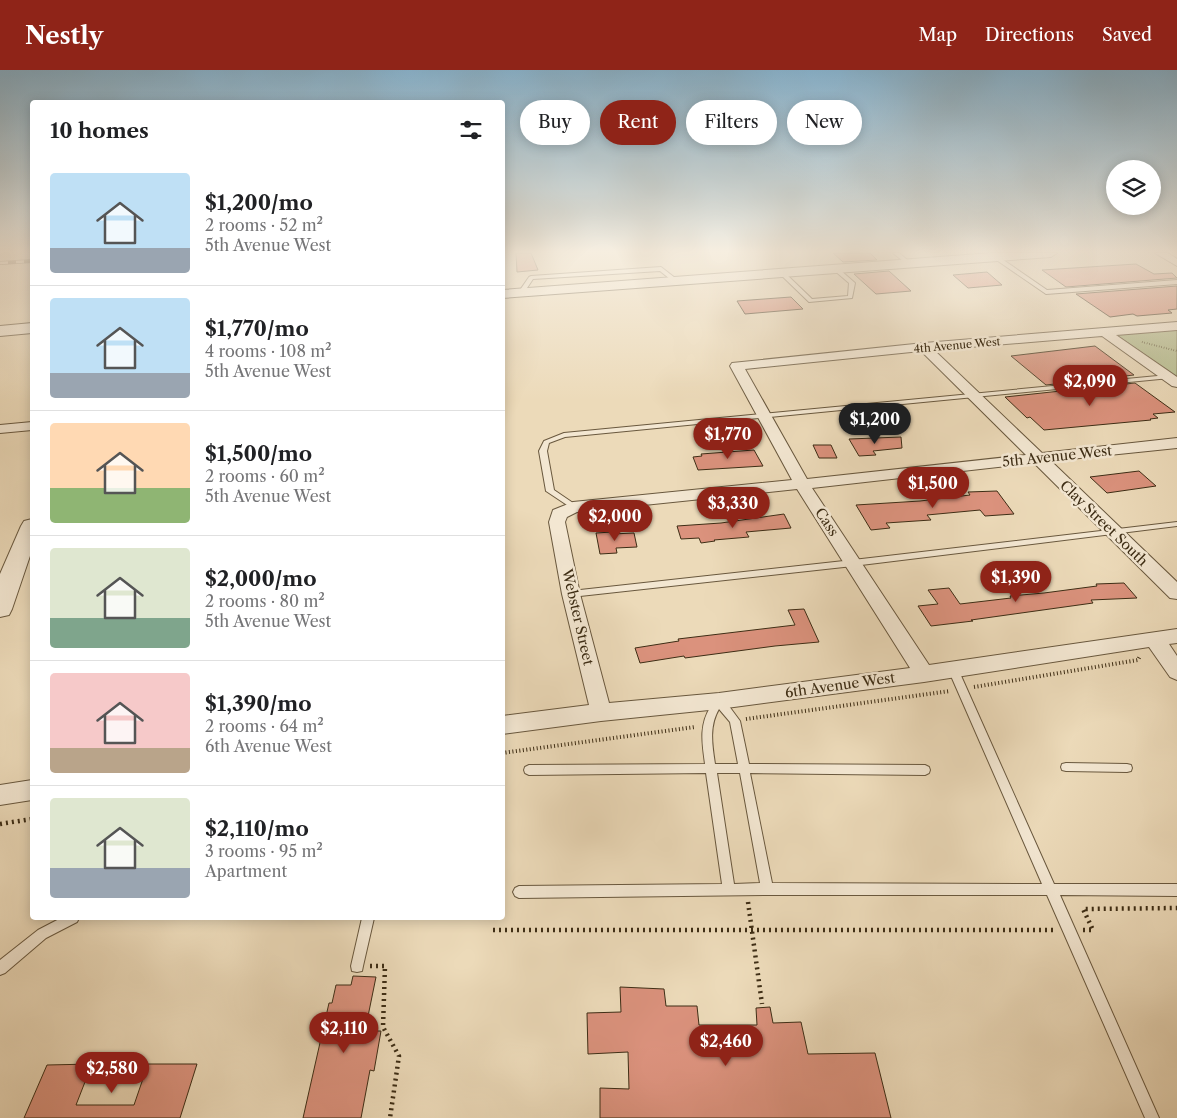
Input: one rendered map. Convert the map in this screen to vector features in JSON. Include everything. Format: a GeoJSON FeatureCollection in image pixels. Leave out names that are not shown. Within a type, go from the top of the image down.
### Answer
{"type":"FeatureCollection","features":[{"type":"Feature","properties":{"kind":"street","name":"4th Avenue West"},"geometry":{"type":"LineString","coordinates":[[737,366],[924,347],[1177,326]]}},
{"type":"Feature","properties":{"kind":"street"},"geometry":{"type":"LineString","coordinates":[[0,331],[30,328]]}},
{"type":"Feature","properties":{"kind":"street"},"geometry":{"type":"LineString","coordinates":[[1104,332],[1173,380]]}},
{"type":"Feature","properties":{"kind":"street","name":"Clay Street South"},"geometry":{"type":"LineString","coordinates":[[924,347],[1177,593]]}},
{"type":"Feature","properties":{"kind":"street","name":"Cass"},"geometry":{"type":"LineString","coordinates":[[737,366],[802,484],[924,674]]}},
{"type":"Feature","properties":{"kind":"street"},"geometry":{"type":"LineString","coordinates":[[0,429],[30,426]]}},
{"type":"Feature","properties":{"kind":"street","name":"5th Avenue West"},"geometry":{"type":"LineString","coordinates":[[573,506],[802,484],[1177,443]]}},
{"type":"Feature","properties":{"kind":"street","name":"Webster Street"},"geometry":{"type":"LineString","coordinates":[[573,506],[559,514],[557,522],[600,712]]}},
{"type":"Feature","properties":{"kind":"street"},"geometry":{"type":"LineString","coordinates":[[0,609],[7,565],[30,529]]}},
{"type":"Feature","properties":{"kind":"street","name":"6th Avenue West"},"geometry":{"type":"LineString","coordinates":[[505,725],[600,712],[719,701],[954,669],[1158,645],[1177,636]]}},
{"type":"Feature","properties":{"kind":"street"},"geometry":{"type":"LineString","coordinates":[[1158,645],[1177,672]]}},
{"type":"Feature","properties":{"kind":"street"},"geometry":{"type":"LineString","coordinates":[[0,795],[30,790]]}},
{"type":"Feature","properties":{"kind":"lane"},"geometry":{"type":"LineString","coordinates":[[573,506],[550,491],[543,451],[546,442],[564,435],[974,396],[1173,380]]}},
{"type":"Feature","properties":{"kind":"lane"},"geometry":{"type":"LineString","coordinates":[[572,594],[853,563],[1177,524]]}},
{"type":"Feature","properties":{"kind":"lane"},"geometry":{"type":"LineString","coordinates":[[954,669],[1152,1118]]}},
{"type":"Feature","properties":{"kind":"lane"},"geometry":{"type":"LineString","coordinates":[[729,890],[710,768],[707,725],[719,701],[736,721],[767,889]]}},
{"type":"Feature","properties":{"kind":"lane"},"geometry":{"type":"LineString","coordinates":[[1066,767],[1127,768]]}},
{"type":"Feature","properties":{"kind":"lane"},"geometry":{"type":"LineString","coordinates":[[529,770],[744,768],[925,770]]}},
{"type":"Feature","properties":{"kind":"lane"},"geometry":{"type":"LineString","coordinates":[[519,892],[767,889],[1177,890]]}},
{"type":"Feature","properties":{"kind":"lane"},"geometry":{"type":"LineString","coordinates":[[0,968],[42,934],[69,920]]}},
{"type":"Feature","properties":{"kind":"lane"},"geometry":{"type":"LineString","coordinates":[[357,966],[368,920]]}},
{"type":"Feature","properties":{"kind":"path"},"geometry":{"type":"LineString","coordinates":[[1133,340],[1177,351]]}},
{"type":"Feature","properties":{"kind":"path"},"geometry":{"type":"LineString","coordinates":[[736,721],[962,689],[1138,660],[1141,654],[1158,645]]}},
{"type":"Feature","properties":{"kind":"path"},"geometry":{"type":"LineString","coordinates":[[505,753],[707,725]]}},
{"type":"Feature","properties":{"kind":"path"},"geometry":{"type":"LineString","coordinates":[[0,824],[30,819]]}},
{"type":"Feature","properties":{"kind":"path"},"geometry":{"type":"LineString","coordinates":[[746,890],[762,1004]]}},
{"type":"Feature","properties":{"kind":"path"},"geometry":{"type":"LineString","coordinates":[[493,930],[1093,930],[1083,909],[1177,908]]}},
{"type":"Feature","properties":{"kind":"path"},"geometry":{"type":"LineString","coordinates":[[357,966],[385,966],[383,1027],[400,1056],[390,1118]]}},
{"type":"Feature","properties":{"kind":"green space"},"geometry":{"type":"Polygon","coordinates":[[[1177,329],[1177,377],[1118,336],[1121,333],[1177,329]]]}},
{"type":"Feature","properties":{"kind":"building"},"geometry":{"type":"Polygon","coordinates":[[[738,302],[796,302],[803,309],[745,314],[738,302]]]}},
{"type":"Feature","properties":{"kind":"building"},"geometry":{"type":"Polygon","coordinates":[[[1088,302],[1177,302],[1177,309],[1168,310],[1172,313],[1137,316],[1133,314],[1110,317],[1088,302]]]}},
{"type":"Feature","properties":{"kind":"building"},"geometry":{"type":"Polygon","coordinates":[[[1095,346],[1134,375],[1046,385],[1011,356],[1095,346]]]}},
{"type":"Feature","properties":{"kind":"building"},"geometry":{"type":"Polygon","coordinates":[[[1135,383],[1175,412],[1153,414],[1158,418],[1151,420],[1044,430],[1030,417],[1027,418],[1005,397],[1135,383]]]}},
{"type":"Feature","properties":{"kind":"building"},"geometry":{"type":"Polygon","coordinates":[[[901,437],[902,448],[873,451],[876,455],[859,456],[849,439],[901,437]]]}},
{"type":"Feature","properties":{"kind":"building"},"geometry":{"type":"Polygon","coordinates":[[[813,445],[831,445],[837,458],[819,458],[813,445]]]}},
{"type":"Feature","properties":{"kind":"building"},"geometry":{"type":"Polygon","coordinates":[[[754,450],[763,466],[698,470],[693,457],[702,456],[701,454],[754,450]]]}},
{"type":"Feature","properties":{"kind":"building"},"geometry":{"type":"Polygon","coordinates":[[[1139,471],[1156,486],[1107,493],[1090,477],[1139,471]]]}},
{"type":"Feature","properties":{"kind":"building"},"geometry":{"type":"Polygon","coordinates":[[[997,491],[1014,514],[985,516],[980,510],[927,515],[931,520],[886,523],[890,528],[871,530],[856,505],[920,501],[970,495],[968,492],[997,491]]]}},
{"type":"Feature","properties":{"kind":"building"},"geometry":{"type":"Polygon","coordinates":[[[784,514],[791,528],[746,532],[749,537],[701,543],[699,538],[681,539],[677,526],[721,523],[784,514]]]}},
{"type":"Feature","properties":{"kind":"building"},"geometry":{"type":"Polygon","coordinates":[[[612,532],[612,534],[634,533],[637,547],[616,548],[617,553],[600,554],[596,533],[612,532]]]}},
{"type":"Feature","properties":{"kind":"building"},"geometry":{"type":"Polygon","coordinates":[[[1124,583],[1137,598],[1091,600],[1093,603],[931,626],[918,606],[938,604],[928,590],[949,588],[960,604],[1097,586],[1096,584],[1124,583]]]}},
{"type":"Feature","properties":{"kind":"building"},"geometry":{"type":"Polygon","coordinates":[[[804,609],[819,642],[685,658],[684,656],[640,663],[635,648],[679,641],[678,639],[795,625],[788,610],[804,609]]]}},
{"type":"Feature","properties":{"kind":"building"},"geometry":{"type":"Polygon","coordinates":[[[353,976],[376,977],[365,1031],[381,1031],[374,1071],[370,1070],[361,1118],[303,1118],[329,1003],[332,1003],[336,985],[351,985],[353,976]]]}},
{"type":"Feature","properties":{"kind":"building"},"geometry":{"type":"Polygon","coordinates":[[[620,987],[664,989],[666,1006],[697,1006],[699,1025],[757,1025],[756,1008],[770,1007],[773,1023],[801,1022],[808,1054],[875,1053],[891,1118],[600,1118],[600,1088],[629,1089],[628,1052],[588,1054],[587,1013],[621,1012],[620,987]]]}},
{"type":"Feature","properties":{"kind":"building"},"geometry":{"type":"Polygon","coordinates":[[[92,1064],[76,1105],[134,1105],[148,1064],[197,1064],[180,1118],[24,1118],[47,1065],[92,1064]]]}}]}
